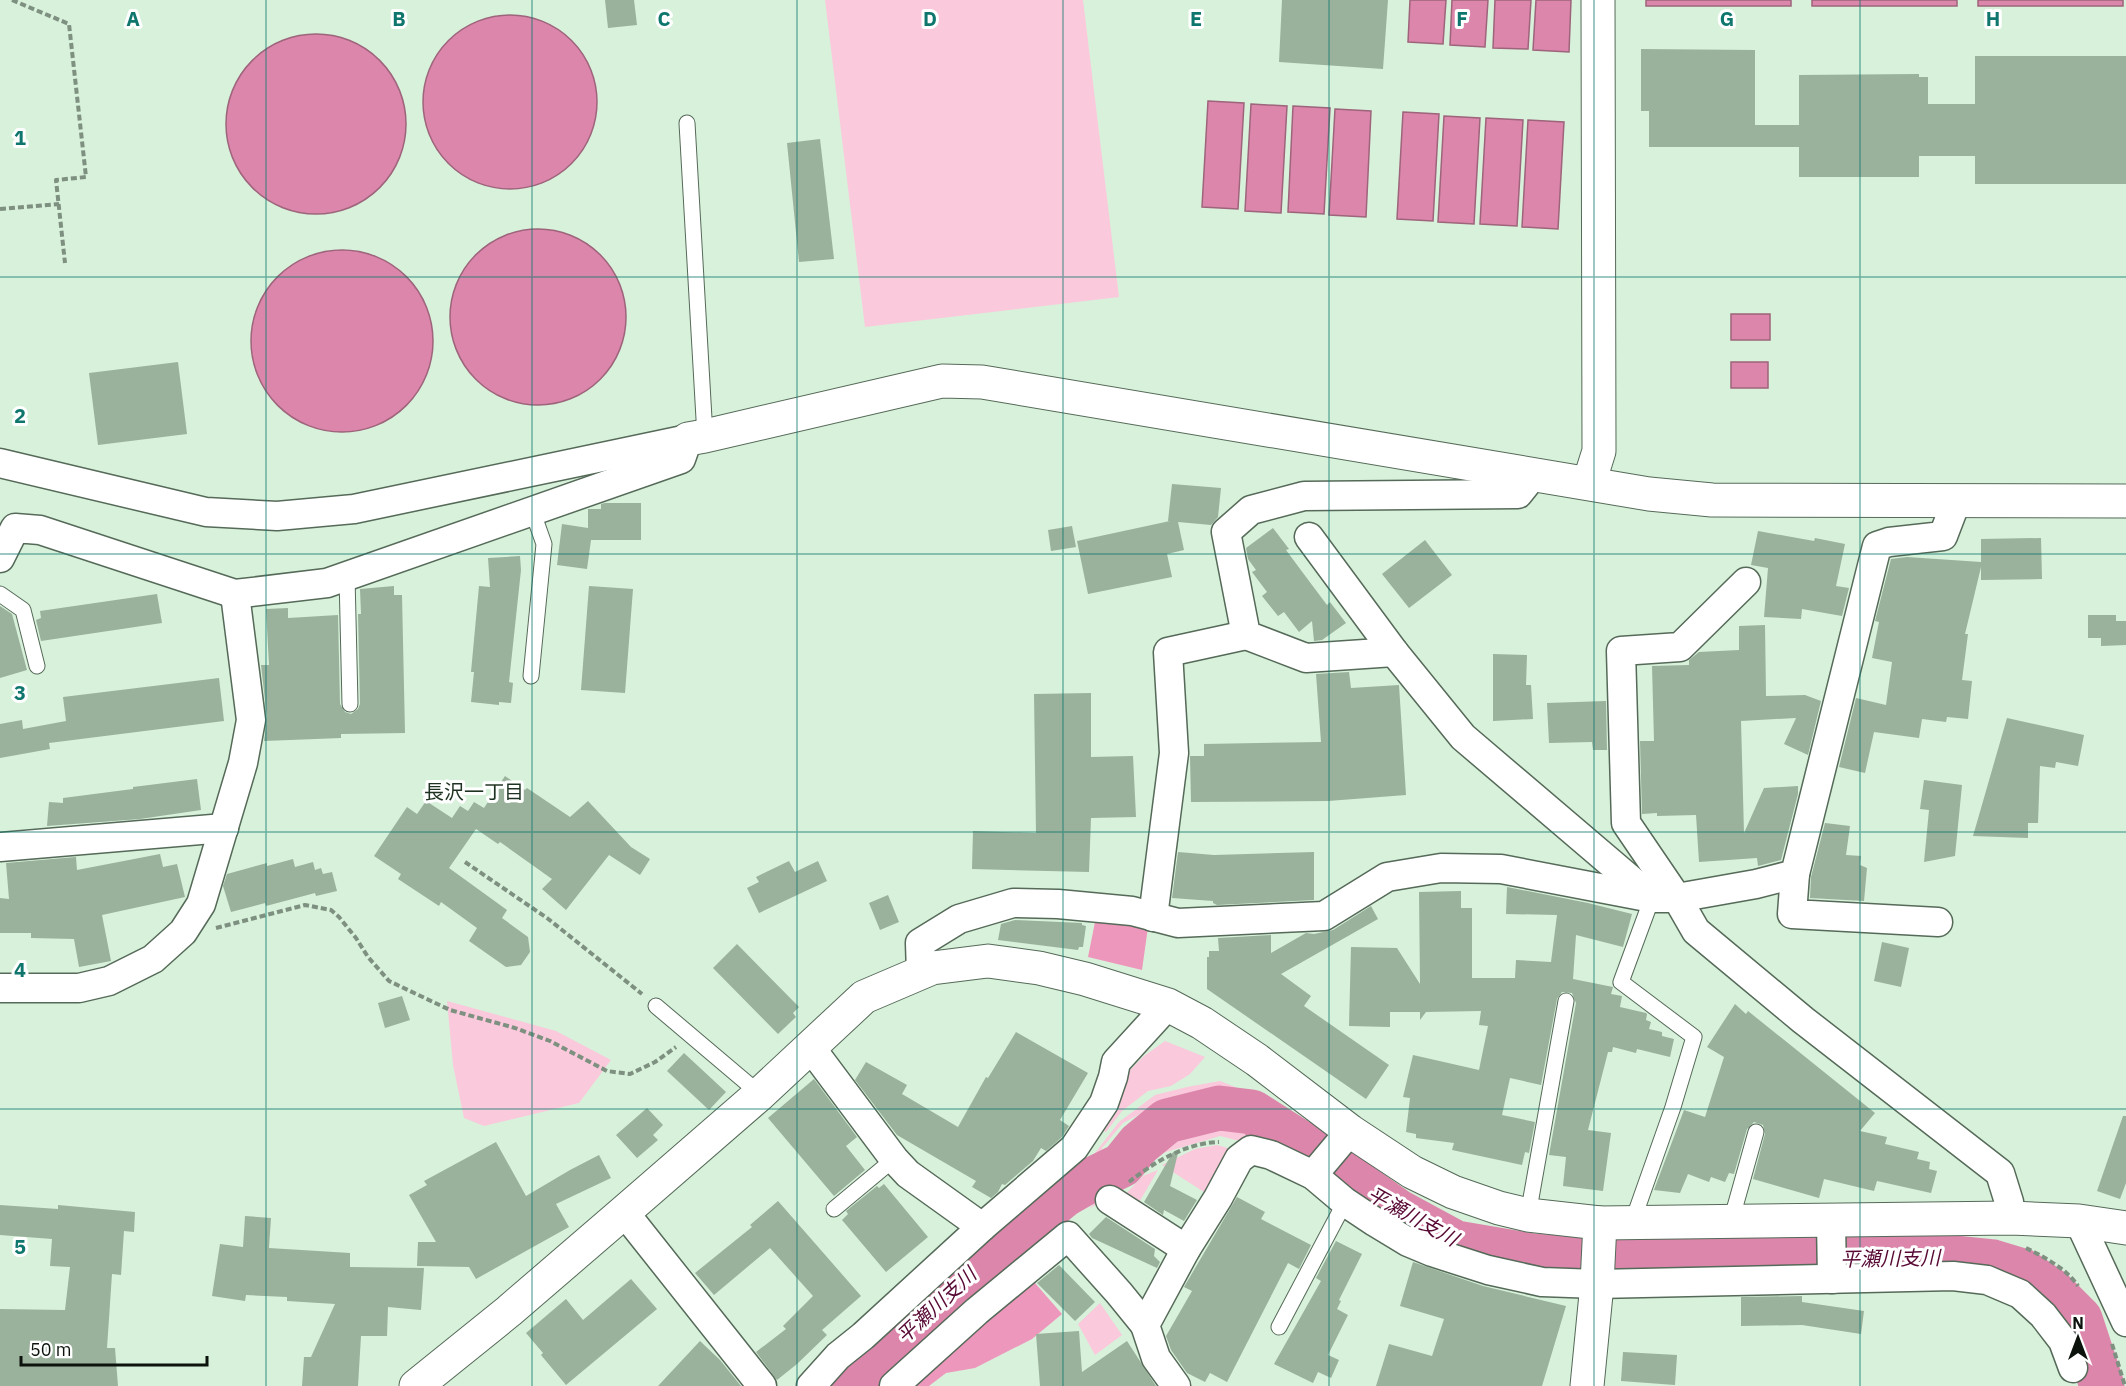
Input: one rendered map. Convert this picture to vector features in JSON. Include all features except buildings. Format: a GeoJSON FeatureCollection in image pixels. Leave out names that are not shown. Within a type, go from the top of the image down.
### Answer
{"type":"FeatureCollection","features":[{"type":"Feature","properties":{"kind":"street"},"geometry":{"type":"LineString","coordinates":[[1589,483],[1599,451],[1598,0]]}},
{"type":"Feature","properties":{"kind":"street"},"geometry":{"type":"LineString","coordinates":[[0,463],[206,512],[277,516],[354,509],[697,437],[942,381],[982,382],[1649,494],[1712,500],[2126,501]]}},
{"type":"Feature","properties":{"kind":"street"},"geometry":{"type":"LineString","coordinates":[[0,558],[15,528],[40,530],[235,594],[327,583],[681,459],[697,437]]}},
{"type":"Feature","properties":{"kind":"street"},"geometry":{"type":"LineString","coordinates":[[1246,635],[1226,532],[1251,510],[1304,496],[1518,494],[1534,474]]}},
{"type":"Feature","properties":{"kind":"street"},"geometry":{"type":"LineString","coordinates":[[1938,922],[1792,914],[1795,874],[1877,546],[1889,542],[1943,536],[1956,502]]}},
{"type":"Feature","properties":{"kind":"street"},"geometry":{"type":"LineString","coordinates":[[1309,537],[1394,652],[1463,737],[1664,898],[1696,931],[1803,1020],[2000,1173],[2009,1202],[2011,1218]]}},
{"type":"Feature","properties":{"kind":"street"},"geometry":{"type":"LineString","coordinates":[[1664,898],[1626,823],[1621,651],[1680,648],[1746,582]]}},
{"type":"Feature","properties":{"kind":"street"},"geometry":{"type":"LineString","coordinates":[[0,988],[79,988],[109,981],[153,958],[183,932],[201,904],[243,763],[251,720],[235,594]]}},
{"type":"Feature","properties":{"kind":"street"},"geometry":{"type":"LineString","coordinates":[[1153,916],[1174,753],[1168,652],[1246,635],[1306,658],[1394,652]]}},
{"type":"Feature","properties":{"kind":"street"},"geometry":{"type":"LineString","coordinates":[[0,847],[224,828]]}},
{"type":"Feature","properties":{"kind":"street"},"geometry":{"type":"LineString","coordinates":[[921,973],[920,942],[959,920],[1013,903],[1058,904],[1132,911],[1178,923],[1324,916],[1387,877],[1441,867],[1501,869],[1664,898],[1756,884],[1795,874]]}},
{"type":"Feature","properties":{"kind":"street"},"geometry":{"type":"LineString","coordinates":[[431,1382],[760,1094],[864,997],[932,968],[988,961],[1039,968],[1085,979],[1168,1005],[1202,1023],[1257,1060],[1329,1156],[1346,1202],[1408,1242],[1457,1262],[1542,1282],[1598,1256],[1632,1223],[1731,1221],[1831,1231],[2011,1218],[2079,1221],[2126,1228]]}},
{"type":"Feature","properties":{"kind":"street"},"geometry":{"type":"LineString","coordinates":[[811,1386],[838,1356],[1074,1148],[1104,1103],[1116,1062],[1168,1005]]}},
{"type":"Feature","properties":{"kind":"street"},"geometry":{"type":"LineString","coordinates":[[808,1048],[820,1059],[894,1159],[908,1174],[982,1227]]}},
{"type":"Feature","properties":{"kind":"street"},"geometry":{"type":"LineString","coordinates":[[1145,1325],[1239,1159],[1251,1150],[1271,1155],[1329,1156],[1412,1172],[1453,1192],[1499,1208],[1528,1215],[1598,1256],[1832,1275],[1953,1276],[1987,1280],[2019,1294],[2043,1315],[2062,1341],[2073,1368]]}},
{"type":"Feature","properties":{"kind":"street"},"geometry":{"type":"LineString","coordinates":[[1110,1200],[1186,1249]]}},
{"type":"Feature","properties":{"kind":"street"},"geometry":{"type":"LineString","coordinates":[[624,1212],[762,1386]]}},
{"type":"Feature","properties":{"kind":"street"},"geometry":{"type":"LineString","coordinates":[[2079,1221],[2117,1328]]}},
{"type":"Feature","properties":{"kind":"street"},"geometry":{"type":"LineString","coordinates":[[1831,1231],[1832,1275]]}},
{"type":"Feature","properties":{"kind":"street"},"geometry":{"type":"LineString","coordinates":[[894,1386],[977,1311],[1068,1236],[1145,1325],[1156,1358],[1176,1386]]}},
{"type":"Feature","properties":{"kind":"street"},"geometry":{"type":"LineString","coordinates":[[1587,1386],[1598,1256]]}},
{"type":"Feature","properties":{"kind":"lane"},"geometry":{"type":"LineString","coordinates":[[687,123],[697,437]]}},
{"type":"Feature","properties":{"kind":"lane"},"geometry":{"type":"LineString","coordinates":[[531,676],[544,544],[532,510]]}},
{"type":"Feature","properties":{"kind":"lane"},"geometry":{"type":"LineString","coordinates":[[347,576],[350,704]]}},
{"type":"Feature","properties":{"kind":"lane"},"geometry":{"type":"LineString","coordinates":[[0,594],[23,610],[38,666]]}},
{"type":"Feature","properties":{"kind":"lane"},"geometry":{"type":"LineString","coordinates":[[1632,1223],[1673,1107],[1694,1037],[1621,982],[1664,898]]}},
{"type":"Feature","properties":{"kind":"lane"},"geometry":{"type":"LineString","coordinates":[[1528,1215],[1566,1001]]}},
{"type":"Feature","properties":{"kind":"lane"},"geometry":{"type":"LineString","coordinates":[[656,1006],[760,1094]]}},
{"type":"Feature","properties":{"kind":"lane"},"geometry":{"type":"LineString","coordinates":[[1731,1221],[1756,1132]]}},
{"type":"Feature","properties":{"kind":"lane"},"geometry":{"type":"LineString","coordinates":[[834,1209],[894,1159]]}},
{"type":"Feature","properties":{"kind":"lane"},"geometry":{"type":"LineString","coordinates":[[1279,1326],[1346,1202]]}},
{"type":"Feature","properties":{"kind":"path"},"geometry":{"type":"LineString","coordinates":[[12,0],[69,24],[86,177],[56,180],[65,263]]}},
{"type":"Feature","properties":{"kind":"path"},"geometry":{"type":"LineString","coordinates":[[0,209],[59,204]]}},
{"type":"Feature","properties":{"kind":"path"},"geometry":{"type":"LineString","coordinates":[[465,862],[547,918],[656,1006]]}},
{"type":"Feature","properties":{"kind":"path"},"geometry":{"type":"LineString","coordinates":[[183,932],[202,932],[305,905],[331,910],[389,981],[450,1011],[515,1028],[550,1041],[607,1071],[630,1074],[655,1062],[692,1036]]}},
{"type":"Feature","properties":{"kind":"path"},"geometry":{"type":"LineString","coordinates":[[1164,1159],[1189,1148],[1227,1142]]}},
{"type":"Feature","properties":{"kind":"path"},"geometry":{"type":"LineString","coordinates":[[2024,1247],[2041,1255],[2073,1279],[2080,1288]]}},
{"type":"Feature","properties":{"kind":"path"},"geometry":{"type":"LineString","coordinates":[[2117,1328],[2116,1353],[2125,1386]]}},
{"type":"Feature","properties":{"kind":"shaded area"},"geometry":{"type":"Polygon","coordinates":[[[825,0],[1083,0],[1119,297],[865,327],[825,0]]]}},
{"type":"Feature","properties":{"kind":"shaded area"},"geometry":{"type":"Polygon","coordinates":[[[1410,0],[1446,0],[1443,44],[1408,42],[1410,0]]]}},
{"type":"Feature","properties":{"kind":"shaded area"},"geometry":{"type":"Polygon","coordinates":[[[1452,0],[1488,0],[1485,47],[1450,45],[1452,0]]]}},
{"type":"Feature","properties":{"kind":"shaded area"},"geometry":{"type":"Polygon","coordinates":[[[1495,0],[1531,0],[1528,49],[1493,48],[1495,0]]]}},
{"type":"Feature","properties":{"kind":"shaded area"},"geometry":{"type":"Polygon","coordinates":[[[1536,0],[1571,0],[1569,52],[1533,50],[1536,0]]]}},
{"type":"Feature","properties":{"kind":"shaded area"},"geometry":{"type":"Polygon","coordinates":[[[1646,0],[1791,0],[1791,6],[1646,6],[1646,0]]]}},
{"type":"Feature","properties":{"kind":"shaded area"},"geometry":{"type":"Polygon","coordinates":[[[1812,0],[1957,0],[1957,6],[1812,6],[1812,0]]]}},
{"type":"Feature","properties":{"kind":"shaded area"},"geometry":{"type":"Polygon","coordinates":[[[1978,0],[2123,0],[2123,6],[1978,6],[1978,0]]]}},
{"type":"Feature","properties":{"kind":"shaded area"},"geometry":{"type":"Polygon","coordinates":[[[510,15],[543,22],[558,30],[571,41],[582,54],[590,69],[597,102],[590,135],[582,150],[571,163],[558,174],[543,182],[510,189],[477,182],[462,174],[449,163],[438,150],[430,135],[423,102],[430,69],[438,54],[449,41],[462,30],[477,22],[510,15]]]}},
{"type":"Feature","properties":{"kind":"shaded area"},"geometry":{"type":"Polygon","coordinates":[[[316,34],[350,41],[366,49],[380,60],[391,74],[399,90],[406,124],[399,158],[391,174],[380,188],[366,199],[350,207],[316,214],[282,207],[266,199],[252,188],[241,174],[233,158],[226,124],[233,90],[241,74],[252,60],[266,49],[282,41],[316,34]]]}},
{"type":"Feature","properties":{"kind":"shaded area"},"geometry":{"type":"Polygon","coordinates":[[[1208,101],[1244,103],[1238,209],[1202,207],[1208,101]]]}},
{"type":"Feature","properties":{"kind":"shaded area"},"geometry":{"type":"Polygon","coordinates":[[[1251,104],[1287,106],[1281,213],[1245,211],[1251,104]]]}},
{"type":"Feature","properties":{"kind":"shaded area"},"geometry":{"type":"Polygon","coordinates":[[[1293,106],[1330,108],[1324,214],[1288,212],[1293,106]]]}},
{"type":"Feature","properties":{"kind":"shaded area"},"geometry":{"type":"Polygon","coordinates":[[[1335,109],[1371,111],[1366,217],[1329,215],[1335,109]]]}},
{"type":"Feature","properties":{"kind":"shaded area"},"geometry":{"type":"Polygon","coordinates":[[[1403,112],[1439,114],[1433,221],[1397,219],[1403,112]]]}},
{"type":"Feature","properties":{"kind":"shaded area"},"geometry":{"type":"Polygon","coordinates":[[[1444,116],[1480,118],[1474,224],[1438,222],[1444,116]]]}},
{"type":"Feature","properties":{"kind":"shaded area"},"geometry":{"type":"Polygon","coordinates":[[[1486,118],[1523,120],[1517,226],[1480,224],[1486,118]]]}},
{"type":"Feature","properties":{"kind":"shaded area"},"geometry":{"type":"Polygon","coordinates":[[[1528,120],[1564,122],[1558,229],[1522,227],[1528,120]]]}},
{"type":"Feature","properties":{"kind":"shaded area"},"geometry":{"type":"Polygon","coordinates":[[[538,229],[555,230],[572,235],[601,254],[620,283],[625,300],[625,334],[620,351],[601,380],[572,399],[555,404],[538,405],[521,404],[504,399],[475,380],[456,351],[451,334],[450,317],[451,300],[456,283],[475,254],[504,235],[521,230],[538,229]]]}},
{"type":"Feature","properties":{"kind":"shaded area"},"geometry":{"type":"Polygon","coordinates":[[[342,250],[377,257],[406,277],[426,306],[433,341],[426,376],[406,405],[377,425],[342,432],[307,425],[278,405],[258,376],[251,341],[258,306],[278,277],[307,257],[342,250]]]}},
{"type":"Feature","properties":{"kind":"shaded area"},"geometry":{"type":"Polygon","coordinates":[[[1731,314],[1770,314],[1770,340],[1731,340],[1731,314]]]}},
{"type":"Feature","properties":{"kind":"shaded area"},"geometry":{"type":"Polygon","coordinates":[[[1731,362],[1768,362],[1768,388],[1731,388],[1731,362]]]}},
{"type":"Feature","properties":{"kind":"shaded area"},"geometry":{"type":"Polygon","coordinates":[[[1097,912],[1148,927],[1142,970],[1088,957],[1097,912]]]}},
{"type":"Feature","properties":{"kind":"shaded area"},"geometry":{"type":"Polygon","coordinates":[[[447,1001],[556,1031],[611,1060],[579,1103],[484,1126],[464,1118],[453,1065],[447,1001]]]}},
{"type":"Feature","properties":{"kind":"shaded area"},"geometry":{"type":"Polygon","coordinates":[[[1165,1041],[1205,1057],[1190,1074],[1171,1086],[1148,1091],[1122,1111],[1106,1132],[1099,1129],[1129,1071],[1144,1056],[1165,1041]]]}},
{"type":"Feature","properties":{"kind":"shaded area"},"geometry":{"type":"Polygon","coordinates":[[[1220,1081],[1250,1093],[1283,1120],[1279,1121],[1235,1101],[1203,1104],[1167,1114],[1155,1106],[1123,1123],[1102,1148],[1102,1160],[1090,1173],[1078,1175],[1119,1122],[1155,1095],[1220,1081]]]}},
{"type":"Feature","properties":{"kind":"shaded area"},"geometry":{"type":"Polygon","coordinates":[[[1152,1111],[1162,1117],[1127,1149],[1104,1164],[1116,1139],[1128,1127],[1152,1111]]]}},
{"type":"Feature","properties":{"kind":"shaded area"},"geometry":{"type":"Polygon","coordinates":[[[1237,1113],[1253,1118],[1308,1158],[1220,1136],[1166,1152],[1145,1162],[1103,1200],[1089,1209],[1137,1154],[1173,1126],[1237,1113]]]}},
{"type":"Feature","properties":{"kind":"shaded area"},"geometry":{"type":"Polygon","coordinates":[[[1217,1145],[1238,1151],[1207,1194],[1162,1165],[1195,1149],[1217,1145]]]}},
{"type":"Feature","properties":{"kind":"shaded area"},"geometry":{"type":"Polygon","coordinates":[[[1158,1170],[1134,1211],[1121,1199],[1143,1176],[1158,1170]]]}},
{"type":"Feature","properties":{"kind":"shaded area"},"geometry":{"type":"Polygon","coordinates":[[[1028,1275],[1062,1314],[1032,1339],[975,1368],[946,1373],[929,1386],[899,1386],[1028,1275]]]}},
{"type":"Feature","properties":{"kind":"shaded area"},"geometry":{"type":"Polygon","coordinates":[[[1100,1303],[1122,1335],[1095,1355],[1078,1324],[1100,1303]]]}},
{"type":"Feature","properties":{"kind":"waterway","name":"平瀬川支川"},"geometry":{"type":"LineString","coordinates":[[851,1386],[886,1348],[966,1275],[1064,1195],[1122,1165],[1139,1144],[1167,1121],[1219,1108],[1252,1112],[1397,1211],[1456,1243],[1533,1256],[1597,1261],[1954,1258],[1993,1262],[2023,1271],[2051,1290],[2080,1319],[2102,1386]]}},
{"type":"Feature","properties":{"kind":"district","name":"長沢一丁目"},"geometry":{"type":"Point","coordinates":[474,791]}}]}
